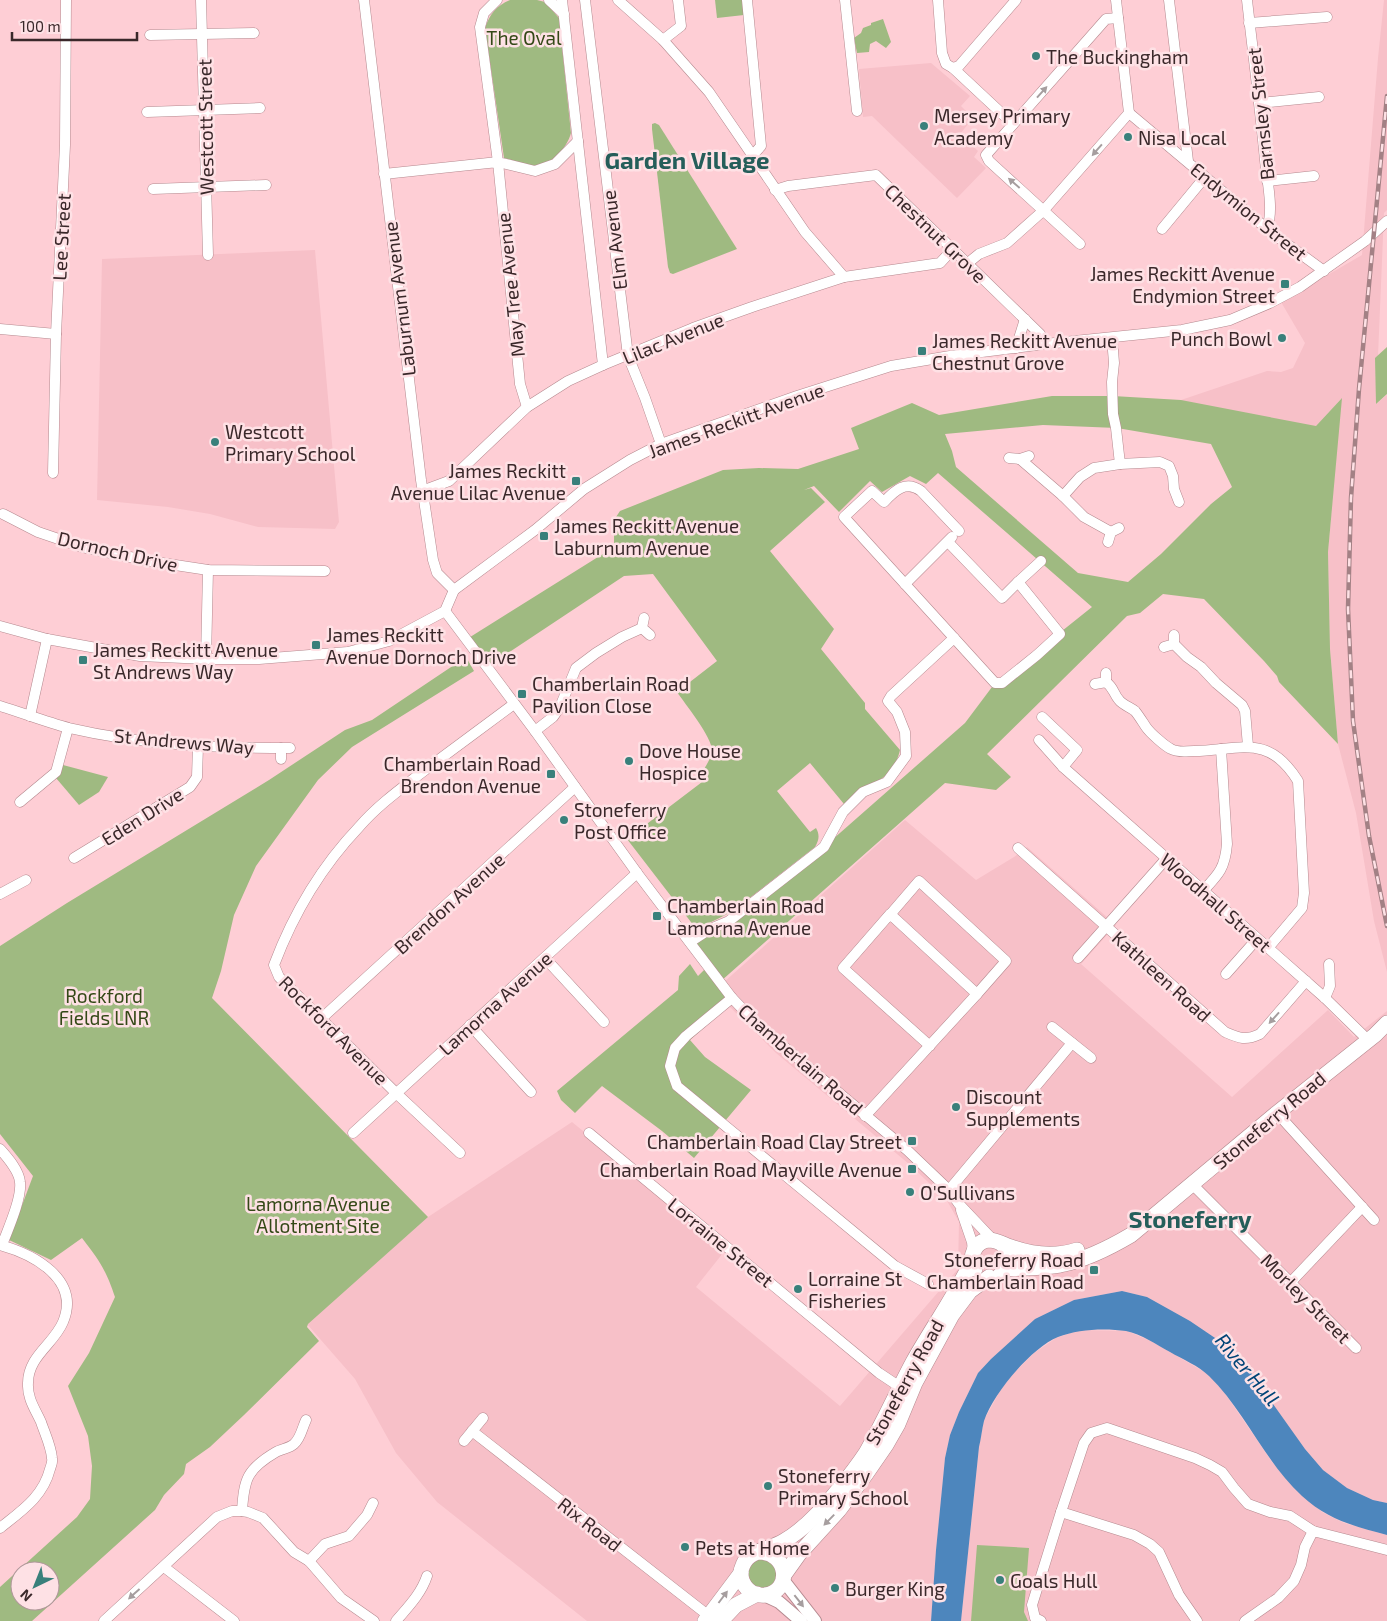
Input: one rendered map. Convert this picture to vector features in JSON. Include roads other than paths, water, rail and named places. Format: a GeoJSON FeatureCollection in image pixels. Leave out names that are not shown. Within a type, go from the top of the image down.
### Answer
{"type":"FeatureCollection","features":[{"type":"Feature","properties":{"kind":"highway","name":"Stoneferry Road"},"geometry":{"type":"LineString","coordinates":[[1006,1269],[1050,1266],[1080,1260],[1131,1235],[1387,1023]]}},
{"type":"Feature","properties":{"kind":"highway","name":"Stoneferry Road"},"geometry":{"type":"LineString","coordinates":[[998,1242],[1035,1254],[1060,1254],[1098,1243],[1151,1218]]}},
{"type":"Feature","properties":{"kind":"highway"},"geometry":{"type":"LineString","coordinates":[[998,1242],[1008,1253],[1008,1264],[999,1276],[983,1276],[974,1267],[972,1256],[981,1243],[998,1242]]}},
{"type":"Feature","properties":{"kind":"highway","name":"Stoneferry Road"},"geometry":{"type":"LineString","coordinates":[[759,1552],[776,1546],[798,1532],[828,1502],[865,1454],[932,1327],[965,1275],[972,1256]]}},
{"type":"Feature","properties":{"kind":"highway","name":"Stoneferry Road"},"geometry":{"type":"LineString","coordinates":[[783,1578],[799,1554],[839,1510],[886,1445],[898,1424],[915,1382],[952,1316],[970,1291],[989,1277]]}},
{"type":"Feature","properties":{"kind":"highway"},"geometry":{"type":"LineString","coordinates":[[759,1552],[766,1552],[777,1558],[781,1563],[783,1578],[776,1590],[761,1594],[736,1605],[712,1619],[741,1573],[745,1560],[749,1556],[759,1552]]}},
{"type":"Feature","properties":{"kind":"highway"},"geometry":{"type":"LineString","coordinates":[[741,1573],[745,1586],[761,1594]]}},
{"type":"Feature","properties":{"kind":"main road"},"geometry":{"type":"LineString","coordinates":[[783,1578],[815,1621]]}},
{"type":"Feature","properties":{"kind":"main road"},"geometry":{"type":"LineString","coordinates":[[761,1594],[779,1602],[801,1621]]}},
{"type":"Feature","properties":{"kind":"street","name":"Lee Street"},"geometry":{"type":"LineString","coordinates":[[53,473],[56,334],[65,145],[66,0]]}},
{"type":"Feature","properties":{"kind":"street","name":"Westcott Street"},"geometry":{"type":"LineString","coordinates":[[201,0],[208,255]]}},
{"type":"Feature","properties":{"kind":"street","name":"Laburnum Avenue"},"geometry":{"type":"LineString","coordinates":[[364,0],[422,491],[433,560],[437,573],[454,590]]}},
{"type":"Feature","properties":{"kind":"street"},"geometry":{"type":"LineString","coordinates":[[497,0],[484,13],[480,27],[498,162]]}},
{"type":"Feature","properties":{"kind":"street"},"geometry":{"type":"LineString","coordinates":[[550,0],[564,14]]}},
{"type":"Feature","properties":{"kind":"street","name":"Elm Avenue"},"geometry":{"type":"LineString","coordinates":[[562,0],[603,365]]}},
{"type":"Feature","properties":{"kind":"street","name":"Elm Avenue"},"geometry":{"type":"LineString","coordinates":[[585,0],[628,356],[661,444]]}},
{"type":"Feature","properties":{"kind":"street"},"geometry":{"type":"LineString","coordinates":[[618,0],[663,40],[709,92],[805,232],[844,277]]}},
{"type":"Feature","properties":{"kind":"street"},"geometry":{"type":"LineString","coordinates":[[663,40],[680,26],[678,0]]}},
{"type":"Feature","properties":{"kind":"street"},"geometry":{"type":"LineString","coordinates":[[747,0],[761,146],[752,156]]}},
{"type":"Feature","properties":{"kind":"street"},"geometry":{"type":"LineString","coordinates":[[845,0],[857,111]]}},
{"type":"Feature","properties":{"kind":"street"},"geometry":{"type":"LineString","coordinates":[[938,0],[942,53],[946,64],[956,67],[1013,124]]}},
{"type":"Feature","properties":{"kind":"street"},"geometry":{"type":"LineString","coordinates":[[956,67],[1015,0]]}},
{"type":"Feature","properties":{"kind":"street"},"geometry":{"type":"LineString","coordinates":[[968,263],[979,254],[1007,243],[1044,210],[1129,113],[1116,0]]}},
{"type":"Feature","properties":{"kind":"street"},"geometry":{"type":"LineString","coordinates":[[1169,0],[1188,162]]}},
{"type":"Feature","properties":{"kind":"street","name":"Barnsley Street"},"geometry":{"type":"LineString","coordinates":[[1247,0],[1260,102],[1267,181],[1270,220],[1267,228]]}},
{"type":"Feature","properties":{"kind":"street"},"geometry":{"type":"LineString","coordinates":[[1249,23],[1326,17]]}},
{"type":"Feature","properties":{"kind":"street"},"geometry":{"type":"LineString","coordinates":[[1080,244],[988,161],[986,155],[1106,19],[1118,18]]}},
{"type":"Feature","properties":{"kind":"street"},"geometry":{"type":"LineString","coordinates":[[150,35],[254,32]]}},
{"type":"Feature","properties":{"kind":"street"},"geometry":{"type":"LineString","coordinates":[[1260,102],[1319,97]]}},
{"type":"Feature","properties":{"kind":"street"},"geometry":{"type":"LineString","coordinates":[[147,112],[260,108]]}},
{"type":"Feature","properties":{"kind":"street","name":"Endymion Street"},"geometry":{"type":"LineString","coordinates":[[1129,113],[1267,228],[1324,271]]}},
{"type":"Feature","properties":{"kind":"street"},"geometry":{"type":"LineString","coordinates":[[384,174],[498,162],[535,171],[554,164],[578,142]]}},
{"type":"Feature","properties":{"kind":"street","name":"May Tree Avenue"},"geometry":{"type":"LineString","coordinates":[[498,162],[520,384],[526,407]]}},
{"type":"Feature","properties":{"kind":"street","name":"Chestnut Grove"},"geometry":{"type":"LineString","coordinates":[[775,190],[788,186],[876,175],[1025,319],[1040,334],[1045,344]]}},
{"type":"Feature","properties":{"kind":"street"},"geometry":{"type":"LineString","coordinates":[[1267,181],[1314,176]]}},
{"type":"Feature","properties":{"kind":"street"},"geometry":{"type":"LineString","coordinates":[[1162,229],[1205,177]]}},
{"type":"Feature","properties":{"kind":"street"},"geometry":{"type":"LineString","coordinates":[[153,189],[266,185]]}},
{"type":"Feature","properties":{"kind":"street","name":"James Reckitt Avenue"},"geometry":{"type":"LineString","coordinates":[[454,590],[535,530],[584,489],[630,460],[661,444],[797,396],[890,366],[1045,344],[1182,330],[1230,320],[1270,303],[1300,287],[1365,241],[1387,221]]}},
{"type":"Feature","properties":{"kind":"street","name":"Lilac Avenue"},"geometry":{"type":"LineString","coordinates":[[422,491],[449,481],[526,407],[568,381],[603,365],[693,328],[844,277],[940,263],[953,250]]}},
{"type":"Feature","properties":{"kind":"street"},"geometry":{"type":"LineString","coordinates":[[1016,348],[1025,319]]}},
{"type":"Feature","properties":{"kind":"street"},"geometry":{"type":"LineString","coordinates":[[0,329],[56,334]]}},
{"type":"Feature","properties":{"kind":"street"},"geometry":{"type":"LineString","coordinates":[[1112,338],[1114,363],[1112,382],[1113,414],[1120,464]]}},
{"type":"Feature","properties":{"kind":"street"},"geometry":{"type":"LineString","coordinates":[[1009,458],[1024,458],[1084,517],[1113,534]]}},
{"type":"Feature","properties":{"kind":"street"},"geometry":{"type":"LineString","coordinates":[[1063,496],[1080,477],[1094,468],[1120,464],[1160,462],[1168,466],[1173,476],[1174,490],[1180,504]]}},
{"type":"Feature","properties":{"kind":"street"},"geometry":{"type":"LineString","coordinates":[[905,584],[961,529],[915,486],[903,487],[884,502],[872,491],[844,517],[995,683],[1002,683],[1060,634],[1018,582]]}},
{"type":"Feature","properties":{"kind":"street","name":"Dornoch Drive"},"geometry":{"type":"LineString","coordinates":[[3,514],[38,532],[82,547],[149,561],[208,570],[319,574]]}},
{"type":"Feature","properties":{"kind":"street"},"geometry":{"type":"LineString","coordinates":[[948,542],[1002,598],[1040,561]]}},
{"type":"Feature","properties":{"kind":"street"},"geometry":{"type":"LineString","coordinates":[[206,659],[208,570]]}},
{"type":"Feature","properties":{"kind":"street"},"geometry":{"type":"LineString","coordinates":[[0,626],[47,639],[140,656],[259,659],[348,652],[389,641],[445,611],[454,590]]}},
{"type":"Feature","properties":{"kind":"street","name":"Chamberlain Road"},"geometry":{"type":"LineString","coordinates":[[445,611],[535,731],[637,873],[732,998],[757,1024],[907,1150],[998,1242]]}},
{"type":"Feature","properties":{"kind":"street"},"geometry":{"type":"LineString","coordinates":[[535,731],[556,713],[576,668],[622,636],[645,627]]}},
{"type":"Feature","properties":{"kind":"street"},"geometry":{"type":"LineString","coordinates":[[690,942],[729,920],[824,846],[843,812],[864,792],[887,782],[906,756],[905,732],[897,712],[888,701],[891,696],[954,638]]}},
{"type":"Feature","properties":{"kind":"street"},"geometry":{"type":"LineString","coordinates":[[30,716],[47,639]]}},
{"type":"Feature","properties":{"kind":"street"},"geometry":{"type":"LineString","coordinates":[[1170,642],[1202,667],[1216,683],[1242,705],[1245,711],[1248,746]]}},
{"type":"Feature","properties":{"kind":"street"},"geometry":{"type":"LineString","coordinates":[[1102,680],[1113,688],[1119,700],[1133,710],[1147,729],[1171,749],[1178,751],[1248,746],[1275,754],[1290,767],[1298,781],[1304,893],[1302,908],[1268,948]]}},
{"type":"Feature","properties":{"kind":"street","name":"Rockford Avenue"},"geometry":{"type":"LineString","coordinates":[[460,1153],[279,977],[274,965],[290,924],[304,898],[359,826],[381,804],[514,704]]}},
{"type":"Feature","properties":{"kind":"street","name":"St Andrews Way"},"geometry":{"type":"LineString","coordinates":[[0,706],[68,728],[138,741],[198,746],[286,748],[281,759]]}},
{"type":"Feature","properties":{"kind":"street"},"geometry":{"type":"LineString","coordinates":[[1042,717],[1077,750],[1063,767]]}},
{"type":"Feature","properties":{"kind":"street"},"geometry":{"type":"LineString","coordinates":[[21,797],[56,772],[68,728]]}},
{"type":"Feature","properties":{"kind":"street","name":"Woodhall Street"},"geometry":{"type":"LineString","coordinates":[[1039,740],[1063,767],[1325,998],[1368,1040]]}},
{"type":"Feature","properties":{"kind":"street","name":"Eden Drive"},"geometry":{"type":"LineString","coordinates":[[74,858],[80,849],[190,787],[197,776],[198,746]]}},
{"type":"Feature","properties":{"kind":"street"},"geometry":{"type":"LineString","coordinates":[[1203,891],[1220,873],[1226,858],[1227,844],[1221,749]]}},
{"type":"Feature","properties":{"kind":"street","name":"Brendon Avenue"},"geometry":{"type":"LineString","coordinates":[[322,1018],[575,787]]}},
{"type":"Feature","properties":{"kind":"street","name":"Kathleen Road"},"geometry":{"type":"LineString","coordinates":[[1018,848],[1225,1032],[1240,1039],[1260,1034],[1306,981]]}},
{"type":"Feature","properties":{"kind":"street"},"geometry":{"type":"LineString","coordinates":[[1078,958],[1166,859]]}},
{"type":"Feature","properties":{"kind":"street","name":"Lamorna Avenue"},"geometry":{"type":"LineString","coordinates":[[353,1133],[398,1094],[470,1025],[637,873]]}},
{"type":"Feature","properties":{"kind":"street"},"geometry":{"type":"LineString","coordinates":[[0,894],[26,880]]}},
{"type":"Feature","properties":{"kind":"street"},"geometry":{"type":"LineString","coordinates":[[865,1116],[930,1046],[978,994],[1006,961],[918,881],[843,968],[930,1046]]}},
{"type":"Feature","properties":{"kind":"street"},"geometry":{"type":"LineString","coordinates":[[888,917],[890,914],[978,994]]}},
{"type":"Feature","properties":{"kind":"street"},"geometry":{"type":"LineString","coordinates":[[1226,974],[1257,938]]}},
{"type":"Feature","properties":{"kind":"street"},"geometry":{"type":"LineString","coordinates":[[544,958],[604,1022]]}},
{"type":"Feature","properties":{"kind":"street"},"geometry":{"type":"LineString","coordinates":[[1325,998],[1330,986],[1329,964]]}},
{"type":"Feature","properties":{"kind":"street"},"geometry":{"type":"LineString","coordinates":[[732,998],[674,1048],[670,1066],[677,1086],[895,1266],[928,1284]]}},
{"type":"Feature","properties":{"kind":"street"},"geometry":{"type":"LineString","coordinates":[[470,1025],[531,1092]]}},
{"type":"Feature","properties":{"kind":"street"},"geometry":{"type":"LineString","coordinates":[[1052,1028],[1091,1058]]}},
{"type":"Feature","properties":{"kind":"street"},"geometry":{"type":"LineString","coordinates":[[948,1190],[1072,1043]]}},
{"type":"Feature","properties":{"kind":"street"},"geometry":{"type":"LineString","coordinates":[[1277,1113],[1374,1220]]}},
{"type":"Feature","properties":{"kind":"street","name":"Lorraine Street"},"geometry":{"type":"LineString","coordinates":[[589,1133],[879,1373],[900,1387]]}},
{"type":"Feature","properties":{"kind":"street"},"geometry":{"type":"LineString","coordinates":[[0,1149],[14,1168],[20,1181],[18,1202],[1,1245],[40,1261],[62,1285],[66,1295],[63,1322],[31,1366],[28,1383],[31,1403],[48,1440],[53,1460],[50,1472],[44,1486],[34,1499],[0,1528]]}},
{"type":"Feature","properties":{"kind":"street","name":"Morley Street"},"geometry":{"type":"LineString","coordinates":[[1192,1184],[1356,1348]]}},
{"type":"Feature","properties":{"kind":"street","name":"Chamberlain Road"},"geometry":{"type":"LineString","coordinates":[[959,1204],[970,1232],[972,1256]]}},
{"type":"Feature","properties":{"kind":"street"},"geometry":{"type":"LineString","coordinates":[[1290,1283],[1362,1207]]}},
{"type":"Feature","properties":{"kind":"street"},"geometry":{"type":"LineString","coordinates":[[464,1441],[483,1418]]}},
{"type":"Feature","properties":{"kind":"street"},"geometry":{"type":"LineString","coordinates":[[242,1511],[244,1488],[250,1472],[261,1460],[293,1445],[300,1436],[306,1420]]}},
{"type":"Feature","properties":{"kind":"street"},"geometry":{"type":"LineString","coordinates":[[1040,1621],[1035,1618],[1032,1605],[1084,1444],[1091,1433],[1107,1428],[1195,1458],[1210,1465],[1222,1472],[1248,1504],[1270,1512],[1290,1516],[1313,1530],[1387,1550]]}},
{"type":"Feature","properties":{"kind":"street","name":"Rix Road"},"geometry":{"type":"LineString","coordinates":[[472,1431],[712,1619]]}},
{"type":"Feature","properties":{"kind":"street"},"geometry":{"type":"LineString","coordinates":[[309,1561],[325,1544],[349,1536],[367,1516],[373,1503]]}},
{"type":"Feature","properties":{"kind":"street"},"geometry":{"type":"LineString","coordinates":[[104,1621],[217,1517],[242,1511],[263,1518],[294,1552],[309,1561],[341,1598],[374,1621]]}},
{"type":"Feature","properties":{"kind":"street"},"geometry":{"type":"LineString","coordinates":[[1061,1512],[1134,1535],[1150,1544],[1159,1552],[1179,1595],[1197,1621]]}},
{"type":"Feature","properties":{"kind":"street"},"geometry":{"type":"LineString","coordinates":[[1245,1621],[1278,1598],[1294,1582],[1301,1565],[1305,1547],[1313,1530]]}},
{"type":"Feature","properties":{"kind":"street"},"geometry":{"type":"LineString","coordinates":[[164,1567],[234,1621]]}},
{"type":"Feature","properties":{"kind":"street"},"geometry":{"type":"LineString","coordinates":[[396,1621],[415,1599],[429,1574]]}},
{"type":"Feature","properties":{"kind":"water","name":"River Hull"},"geometry":{"type":"Polygon","coordinates":[[[1122,1291],[1147,1297],[1190,1321],[1224,1344],[1249,1370],[1305,1449],[1323,1470],[1347,1488],[1373,1500],[1387,1503],[1387,1535],[1332,1517],[1302,1496],[1276,1467],[1222,1390],[1200,1369],[1132,1332],[1101,1329],[1074,1332],[1047,1343],[1025,1361],[1004,1385],[989,1410],[984,1421],[979,1447],[961,1621],[931,1621],[945,1458],[950,1435],[978,1373],[1035,1319],[1074,1300],[1122,1291]]]}},
{"type":"Feature","properties":{"kind":"railway"},"geometry":{"type":"LineString","coordinates":[[1387,96],[1359,389],[1351,498],[1348,609],[1353,721],[1369,836],[1387,926]]}},
{"type":"Feature","properties":{"kind":"place","name":"The Buckingham"},"geometry":{"type":"Point","coordinates":[1036,56]}},
{"type":"Feature","properties":{"kind":"place","name":"Mersey Primary Academy"},"geometry":{"type":"Point","coordinates":[924,126]}},
{"type":"Feature","properties":{"kind":"place","name":"Nisa Local"},"geometry":{"type":"Point","coordinates":[1128,137]}},
{"type":"Feature","properties":{"kind":"place","name":"James Reckitt Avenue Endymion Street"},"geometry":{"type":"Point","coordinates":[1285,284]}},
{"type":"Feature","properties":{"kind":"place","name":"Punch Bowl"},"geometry":{"type":"Point","coordinates":[1282,338]}},
{"type":"Feature","properties":{"kind":"place","name":"James Reckitt Avenue Chestnut Grove"},"geometry":{"type":"Point","coordinates":[922,351]}},
{"type":"Feature","properties":{"kind":"place","name":"Westcott Primary School"},"geometry":{"type":"Point","coordinates":[215,442]}},
{"type":"Feature","properties":{"kind":"place","name":"James Reckitt Avenue Lilac Avenue"},"geometry":{"type":"Point","coordinates":[576,481]}},
{"type":"Feature","properties":{"kind":"place","name":"James Reckitt Avenue Laburnum Avenue"},"geometry":{"type":"Point","coordinates":[544,536]}},
{"type":"Feature","properties":{"kind":"place","name":"James Reckitt Avenue Dornoch Drive"},"geometry":{"type":"Point","coordinates":[316,645]}},
{"type":"Feature","properties":{"kind":"place","name":"James Reckitt Avenue St Andrews Way"},"geometry":{"type":"Point","coordinates":[83,660]}},
{"type":"Feature","properties":{"kind":"place","name":"Chamberlain Road Pavilion Close"},"geometry":{"type":"Point","coordinates":[522,694]}},
{"type":"Feature","properties":{"kind":"place","name":"Dove House Hospice"},"geometry":{"type":"Point","coordinates":[629,761]}},
{"type":"Feature","properties":{"kind":"place","name":"Chamberlain Road Brendon Avenue"},"geometry":{"type":"Point","coordinates":[551,774]}},
{"type":"Feature","properties":{"kind":"place","name":"Stoneferry Post Office"},"geometry":{"type":"Point","coordinates":[564,820]}},
{"type":"Feature","properties":{"kind":"place","name":"Chamberlain Road Lamorna Avenue"},"geometry":{"type":"Point","coordinates":[657,916]}},
{"type":"Feature","properties":{"kind":"place","name":"Discount Supplements"},"geometry":{"type":"Point","coordinates":[956,1107]}},
{"type":"Feature","properties":{"kind":"place","name":"Chamberlain Road Clay Street"},"geometry":{"type":"Point","coordinates":[912,1141]}},
{"type":"Feature","properties":{"kind":"place","name":"Chamberlain Road Mayville Avenue"},"geometry":{"type":"Point","coordinates":[912,1169]}},
{"type":"Feature","properties":{"kind":"place","name":"O'Sullivans"},"geometry":{"type":"Point","coordinates":[910,1192]}},
{"type":"Feature","properties":{"kind":"place","name":"Stoneferry Road Chamberlain Road"},"geometry":{"type":"Point","coordinates":[1094,1270]}},
{"type":"Feature","properties":{"kind":"place","name":"Lorraine St Fisheries"},"geometry":{"type":"Point","coordinates":[798,1289]}},
{"type":"Feature","properties":{"kind":"place","name":"Stoneferry Primary School"},"geometry":{"type":"Point","coordinates":[768,1486]}},
{"type":"Feature","properties":{"kind":"place","name":"Pets at Home"},"geometry":{"type":"Point","coordinates":[685,1547]}},
{"type":"Feature","properties":{"kind":"place","name":"Goals Hull"},"geometry":{"type":"Point","coordinates":[1000,1580]}},
{"type":"Feature","properties":{"kind":"place","name":"Burger King"},"geometry":{"type":"Point","coordinates":[835,1588]}},
{"type":"Feature","properties":{"kind":"district","name":"Garden Village"},"geometry":{"type":"Point","coordinates":[687,159]}},
{"type":"Feature","properties":{"kind":"district","name":"Stoneferry"},"geometry":{"type":"Point","coordinates":[1190,1218]}},
{"type":"Feature","properties":{"kind":"park label","name":"The Oval"},"geometry":{"type":"Point","coordinates":[524,37]}},
{"type":"Feature","properties":{"kind":"park label","name":"Rockford Fields LNR"},"geometry":{"type":"Point","coordinates":[104,1006]}},
{"type":"Feature","properties":{"kind":"park label","name":"Lamorna Avenue Allotment Site"},"geometry":{"type":"Point","coordinates":[318,1214]}}]}
